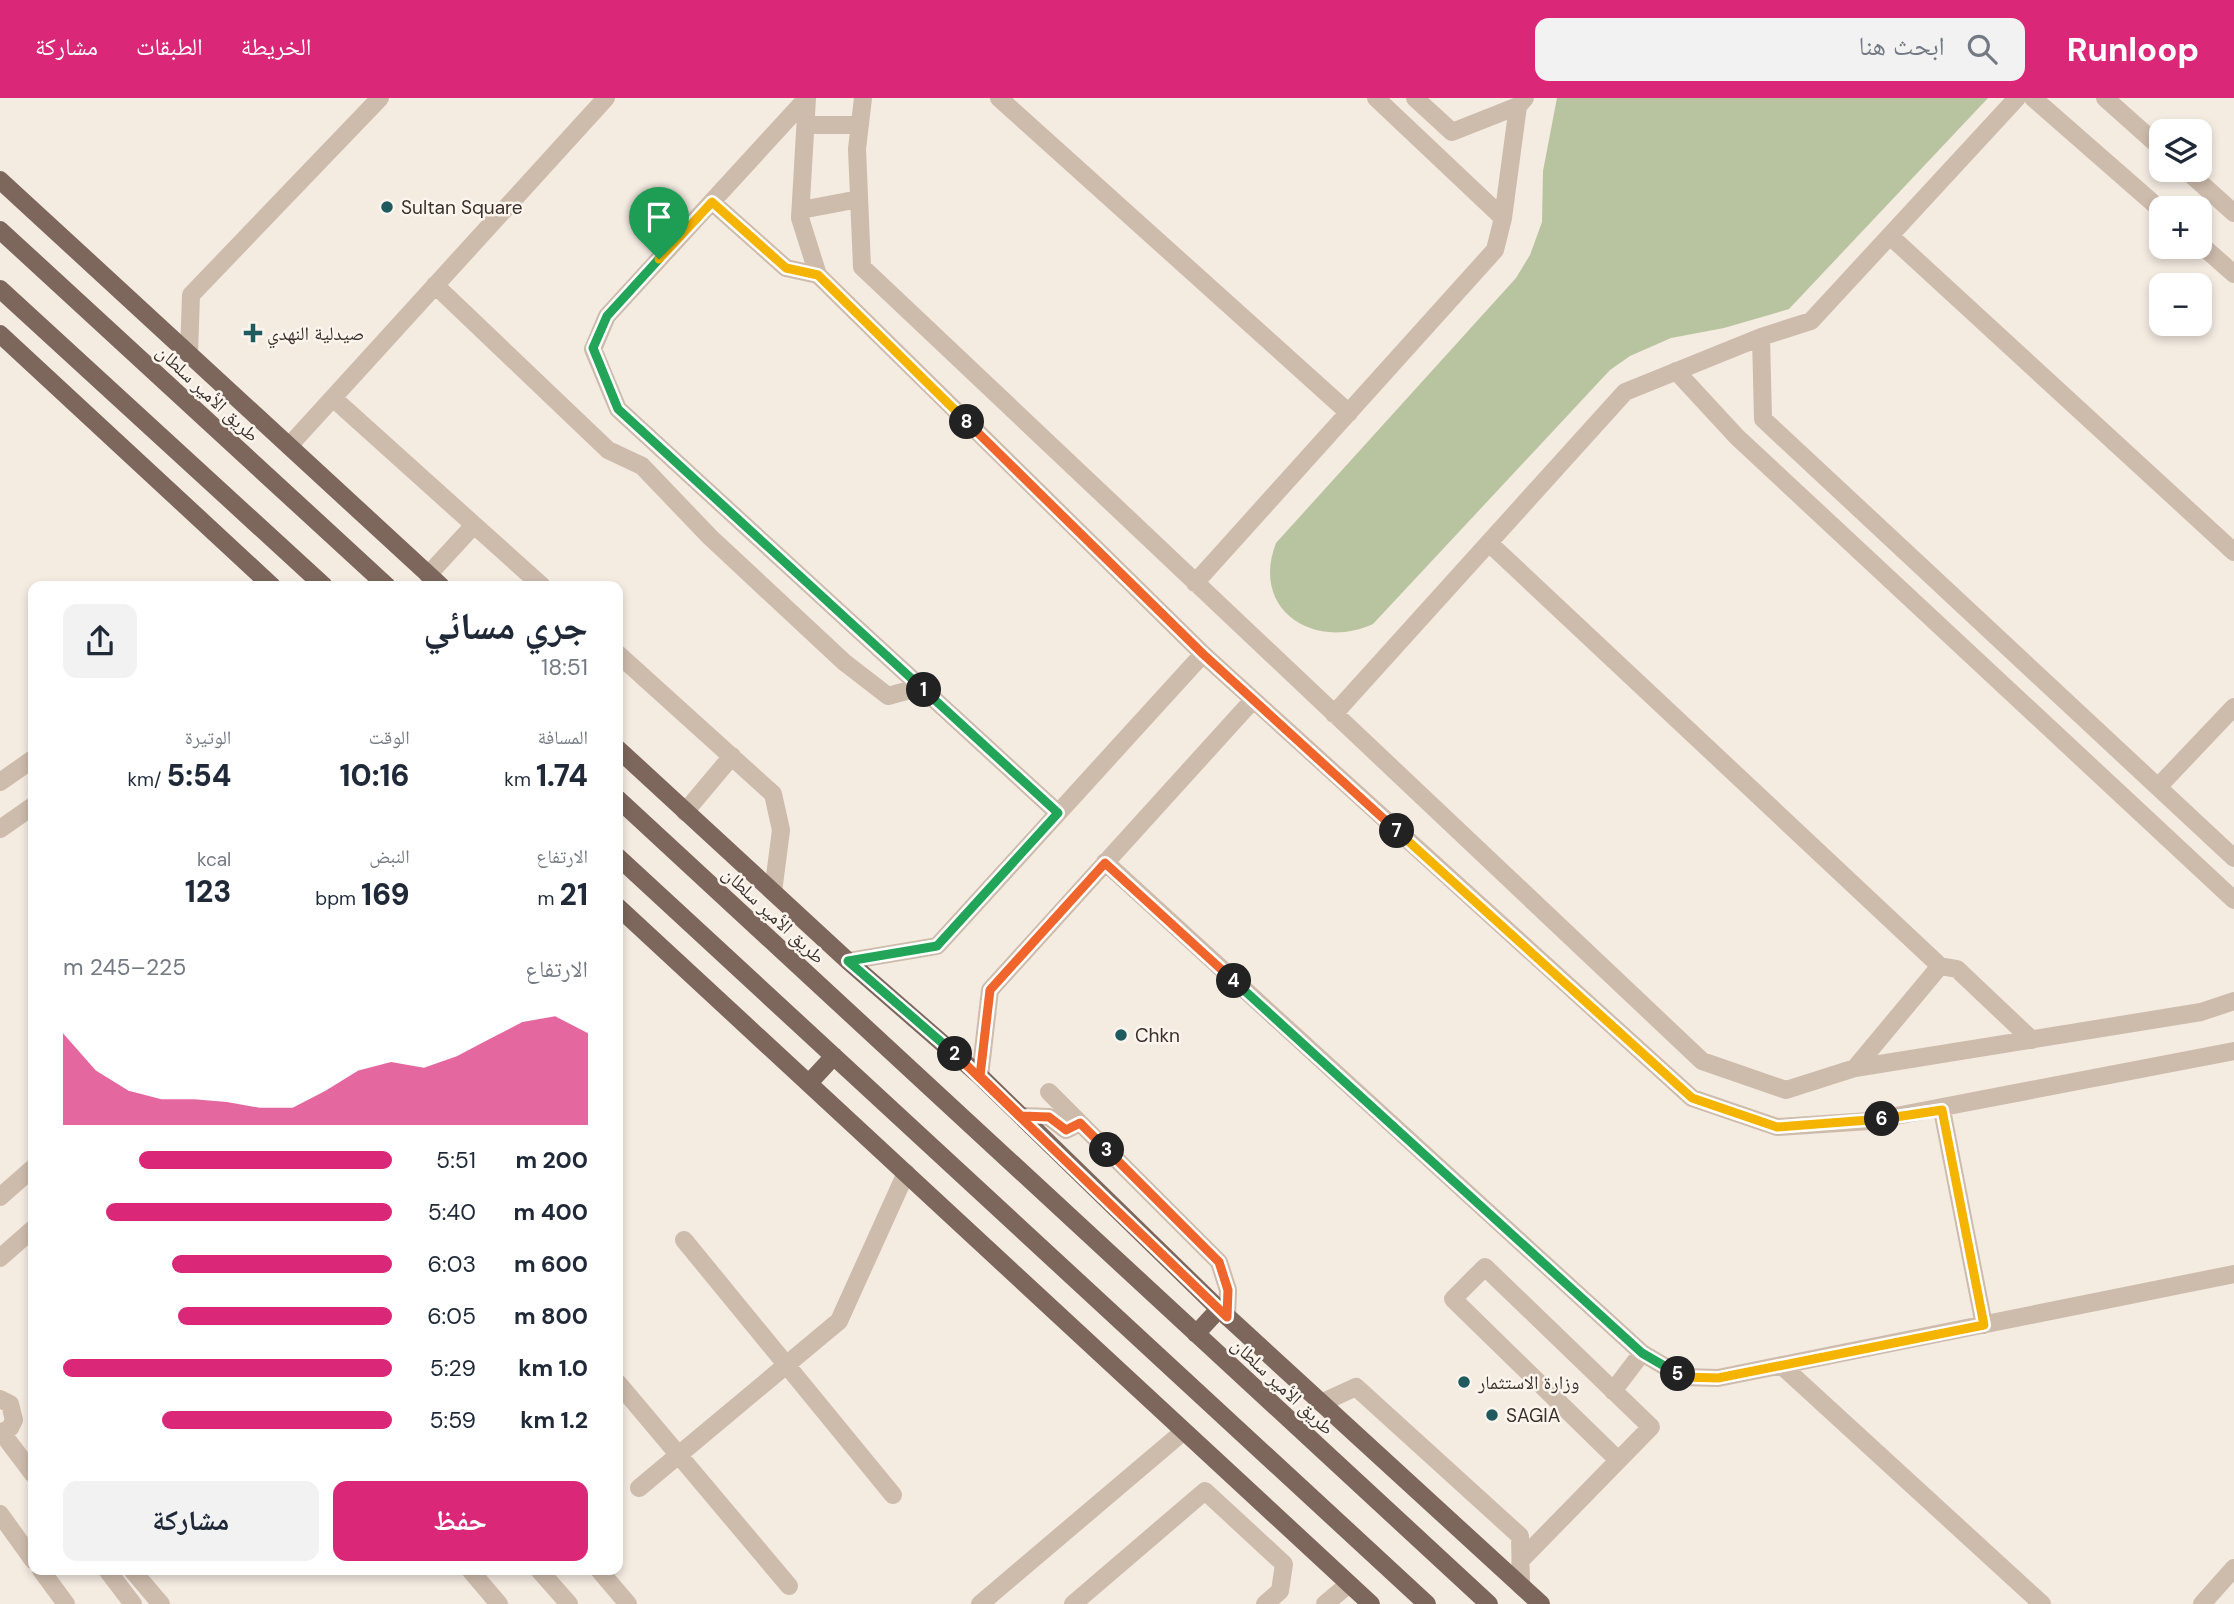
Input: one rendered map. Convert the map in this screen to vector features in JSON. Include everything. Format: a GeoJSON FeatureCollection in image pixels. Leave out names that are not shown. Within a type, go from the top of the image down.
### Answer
{"type":"FeatureCollection","features":[{"type":"Feature","properties":{"kind":"main road"},"geometry":{"type":"LineString","coordinates":[[0,180],[435,581]]}},
{"type":"Feature","properties":{"kind":"main road","name":"طريق الأمير سلطان"},"geometry":{"type":"LineString","coordinates":[[0,230],[382,581]]}},
{"type":"Feature","properties":{"kind":"main road"},"geometry":{"type":"LineString","coordinates":[[0,289],[319,581]]}},
{"type":"Feature","properties":{"kind":"main road"},"geometry":{"type":"LineString","coordinates":[[0,334],[267,581]]}},
{"type":"Feature","properties":{"kind":"main road"},"geometry":{"type":"LineString","coordinates":[[623,754],[848,961],[980,1076],[1223,1313],[1541,1604]]}},
{"type":"Feature","properties":{"kind":"main road","name":"طريق الأمير سلطان"},"geometry":{"type":"LineString","coordinates":[[623,804],[1489,1604]]}},
{"type":"Feature","properties":{"kind":"main road"},"geometry":{"type":"LineString","coordinates":[[623,862],[1427,1604]]}},
{"type":"Feature","properties":{"kind":"main road"},"geometry":{"type":"LineString","coordinates":[[623,911],[1371,1604]]}},
{"type":"Feature","properties":{"kind":"main road"},"geometry":{"type":"LineString","coordinates":[[808,1083],[834,1056]]}},
{"type":"Feature","properties":{"kind":"main road"},"geometry":{"type":"LineString","coordinates":[[1196,1334],[1223,1313]]}},
{"type":"Feature","properties":{"kind":"street"},"geometry":{"type":"LineString","coordinates":[[189,354],[191,295],[380,98]]}},
{"type":"Feature","properties":{"kind":"street"},"geometry":{"type":"LineString","coordinates":[[289,446],[606,98]]}},
{"type":"Feature","properties":{"kind":"street"},"geometry":{"type":"LineString","coordinates":[[807,98],[800,218],[818,275],[1203,654],[1692,1098],[1777,1127],[1870,1121],[1942,1110],[2234,1051]]}},
{"type":"Feature","properties":{"kind":"street"},"geometry":{"type":"LineString","coordinates":[[807,98],[607,316],[593,348],[618,409],[1058,813]]}},
{"type":"Feature","properties":{"kind":"street"},"geometry":{"type":"LineString","coordinates":[[863,98],[857,149],[862,267],[1702,1061],[1786,1090],[1855,1068],[2201,1012],[2234,1001]]}},
{"type":"Feature","properties":{"kind":"street"},"geometry":{"type":"LineString","coordinates":[[999,98],[1349,413]]}},
{"type":"Feature","properties":{"kind":"street"},"geometry":{"type":"LineString","coordinates":[[1376,98],[1503,218]]}},
{"type":"Feature","properties":{"kind":"street"},"geometry":{"type":"LineString","coordinates":[[1415,98],[1452,132]]}},
{"type":"Feature","properties":{"kind":"street"},"geometry":{"type":"LineString","coordinates":[[1334,714],[1625,392],[1761,337],[1811,321],[2017,98]]}},
{"type":"Feature","properties":{"kind":"street"},"geometry":{"type":"LineString","coordinates":[[2033,98],[2149,200]]}},
{"type":"Feature","properties":{"kind":"street"},"geometry":{"type":"LineString","coordinates":[[2105,98],[2149,137]]}},
{"type":"Feature","properties":{"kind":"street"},"geometry":{"type":"LineString","coordinates":[[1195,583],[1495,250],[1503,218],[1521,102]]}},
{"type":"Feature","properties":{"kind":"street"},"geometry":{"type":"LineString","coordinates":[[1433,151],[1452,132],[1521,102]]}},
{"type":"Feature","properties":{"kind":"street"},"geometry":{"type":"LineString","coordinates":[[806,125],[860,125]]}},
{"type":"Feature","properties":{"kind":"street"},"geometry":{"type":"LineString","coordinates":[[2199,182],[2234,213]]}},
{"type":"Feature","properties":{"kind":"street"},"geometry":{"type":"LineString","coordinates":[[801,210],[859,199]]}},
{"type":"Feature","properties":{"kind":"street"},"geometry":{"type":"LineString","coordinates":[[712,202],[786,268],[818,275]]}},
{"type":"Feature","properties":{"kind":"street"},"geometry":{"type":"LineString","coordinates":[[1890,236],[2234,552]]}},
{"type":"Feature","properties":{"kind":"street"},"geometry":{"type":"LineString","coordinates":[[2212,255],[2234,274]]}},
{"type":"Feature","properties":{"kind":"street"},"geometry":{"type":"LineString","coordinates":[[435,285],[608,450],[642,466],[710,537],[732,554],[844,663],[888,696],[921,687]]}},
{"type":"Feature","properties":{"kind":"street"},"geometry":{"type":"LineString","coordinates":[[1761,337],[1763,418],[2234,858]]}},
{"type":"Feature","properties":{"kind":"street"},"geometry":{"type":"LineString","coordinates":[[1676,371],[1737,437],[2234,900]]}},
{"type":"Feature","properties":{"kind":"street"},"geometry":{"type":"LineString","coordinates":[[333,398],[536,581]]}},
{"type":"Feature","properties":{"kind":"street"},"geometry":{"type":"LineString","coordinates":[[1737,437],[1763,418]]}},
{"type":"Feature","properties":{"kind":"street"},"geometry":{"type":"LineString","coordinates":[[435,581],[474,525]]}},
{"type":"Feature","properties":{"kind":"street"},"geometry":{"type":"LineString","coordinates":[[1489,543],[1940,966],[1957,969],[2032,1040]]}},
{"type":"Feature","properties":{"kind":"street"},"geometry":{"type":"LineString","coordinates":[[848,961],[937,946],[1203,654]]}},
{"type":"Feature","properties":{"kind":"street"},"geometry":{"type":"LineString","coordinates":[[623,658],[773,794],[781,830],[773,892]]}},
{"type":"Feature","properties":{"kind":"street"},"geometry":{"type":"LineString","coordinates":[[980,1076],[990,990],[1252,700]]}},
{"type":"Feature","properties":{"kind":"street"},"geometry":{"type":"LineString","coordinates":[[2158,787],[2234,707]]}},
{"type":"Feature","properties":{"kind":"street"},"geometry":{"type":"LineString","coordinates":[[685,812],[732,756]]}},
{"type":"Feature","properties":{"kind":"street"},"geometry":{"type":"LineString","coordinates":[[0,782],[28,762]]}},
{"type":"Feature","properties":{"kind":"street"},"geometry":{"type":"LineString","coordinates":[[0,829],[28,809]]}},
{"type":"Feature","properties":{"kind":"street"},"geometry":{"type":"LineString","coordinates":[[1105,863],[1642,1353],[1683,1377],[1718,1378],[2234,1274]]}},
{"type":"Feature","properties":{"kind":"street"},"geometry":{"type":"LineString","coordinates":[[1855,1068],[1940,966]]}},
{"type":"Feature","properties":{"kind":"street"},"geometry":{"type":"LineString","coordinates":[[1049,1092],[1073,1126],[1219,1262],[1228,1290],[1223,1313]]}},
{"type":"Feature","properties":{"kind":"street"},"geometry":{"type":"LineString","coordinates":[[1942,1110],[1984,1325]]}},
{"type":"Feature","properties":{"kind":"street"},"geometry":{"type":"LineString","coordinates":[[1021,1116],[1049,1117],[1073,1126]]}},
{"type":"Feature","properties":{"kind":"street"},"geometry":{"type":"LineString","coordinates":[[4,1187],[28,1171]]}},
{"type":"Feature","properties":{"kind":"street"},"geometry":{"type":"LineString","coordinates":[[639,1488],[839,1321],[906,1173]]}},
{"type":"Feature","properties":{"kind":"street"},"geometry":{"type":"LineString","coordinates":[[0,1258],[28,1233]]}},
{"type":"Feature","properties":{"kind":"street"},"geometry":{"type":"LineString","coordinates":[[684,1240],[893,1495]]}},
{"type":"Feature","properties":{"kind":"street"},"geometry":{"type":"LineString","coordinates":[[1521,1560],[1651,1427],[1485,1267],[1453,1300],[1618,1460]]}},
{"type":"Feature","properties":{"kind":"street"},"geometry":{"type":"LineString","coordinates":[[1613,1391],[1642,1353]]}},
{"type":"Feature","properties":{"kind":"street"},"geometry":{"type":"LineString","coordinates":[[1781,1365],[2042,1604]]}},
{"type":"Feature","properties":{"kind":"street"},"geometry":{"type":"LineString","coordinates":[[1321,1403],[1356,1387],[1520,1536],[1521,1586]]}},
{"type":"Feature","properties":{"kind":"street"},"geometry":{"type":"LineString","coordinates":[[623,1389],[789,1586]]}},
{"type":"Feature","properties":{"kind":"street"},"geometry":{"type":"LineString","coordinates":[[0,1399],[10,1404],[14,1411],[4,1431]]}},
{"type":"Feature","properties":{"kind":"street"},"geometry":{"type":"LineString","coordinates":[[4,1431],[28,1451]]}},
{"type":"Feature","properties":{"kind":"street"},"geometry":{"type":"LineString","coordinates":[[4,1431],[28,1467]]}},
{"type":"Feature","properties":{"kind":"street"},"geometry":{"type":"LineString","coordinates":[[981,1604],[1185,1431]]}},
{"type":"Feature","properties":{"kind":"street"},"geometry":{"type":"LineString","coordinates":[[1085,1600],[1205,1491],[1284,1564],[1280,1591],[1265,1604]]}},
{"type":"Feature","properties":{"kind":"street"},"geometry":{"type":"LineString","coordinates":[[0,1514],[28,1553]]}},
{"type":"Feature","properties":{"kind":"street"},"geometry":{"type":"LineString","coordinates":[[2202,1604],[2234,1567]]}},
{"type":"Feature","properties":{"kind":"street"},"geometry":{"type":"LineString","coordinates":[[45,1575],[66,1604]]}},
{"type":"Feature","properties":{"kind":"street"},"geometry":{"type":"LineString","coordinates":[[111,1575],[133,1604]]}},
{"type":"Feature","properties":{"kind":"street"},"geometry":{"type":"LineString","coordinates":[[136,1575],[161,1604]]}},
{"type":"Feature","properties":{"kind":"street"},"geometry":{"type":"LineString","coordinates":[[474,1575],[499,1604]]}},
{"type":"Feature","properties":{"kind":"street"},"geometry":{"type":"LineString","coordinates":[[543,1575],[569,1604]]}},
{"type":"Feature","properties":{"kind":"street"},"geometry":{"type":"LineString","coordinates":[[603,1575],[628,1604]]}},
{"type":"Feature","properties":{"kind":"street"},"geometry":{"type":"LineString","coordinates":[[1325,1604],[1349,1584]]}},
{"type":"Feature","properties":{"kind":"green space"},"geometry":{"type":"Polygon","coordinates":[[[1557,98],[1988,98],[1789,309],[1724,328],[1671,338],[1630,356],[1610,370],[1373,624],[1351,631],[1329,632],[1310,628],[1293,619],[1280,605],[1272,588],[1270,567],[1276,543],[1516,278],[1530,255],[1542,222],[1543,171],[1557,98]]]}},
{"type":"Feature","properties":{"kind":"place","name":"Sultan Square"},"geometry":{"type":"Point","coordinates":[387,207]}},
{"type":"Feature","properties":{"kind":"place","name":"صيدلية النهدي"},"geometry":{"type":"Point","coordinates":[253,333]}},
{"type":"Feature","properties":{"kind":"place","name":"Chkn"},"geometry":{"type":"Point","coordinates":[1121,1035]}},
{"type":"Feature","properties":{"kind":"place","name":"وزارة الاستثمار"},"geometry":{"type":"Point","coordinates":[1464,1382]}},
{"type":"Feature","properties":{"kind":"place","name":"SAGIA"},"geometry":{"type":"Point","coordinates":[1492,1415]}},
{"type":"Feature","properties":{"kind":"route"},"geometry":{"type":"LineString","coordinates":[[659,259],[607,316],[593,348],[618,409],[1058,813],[937,946],[848,961],[980,1076],[1227,1317],[1228,1290],[1219,1262],[1080,1123],[1066,1130],[1049,1117],[1021,1116],[980,1076],[990,990],[1105,863],[1642,1353],[1683,1377],[1718,1378],[1984,1325],[1942,1110],[1870,1121],[1777,1127],[1692,1098],[1203,654],[818,275],[786,268],[712,202],[659,259]]}}]}
